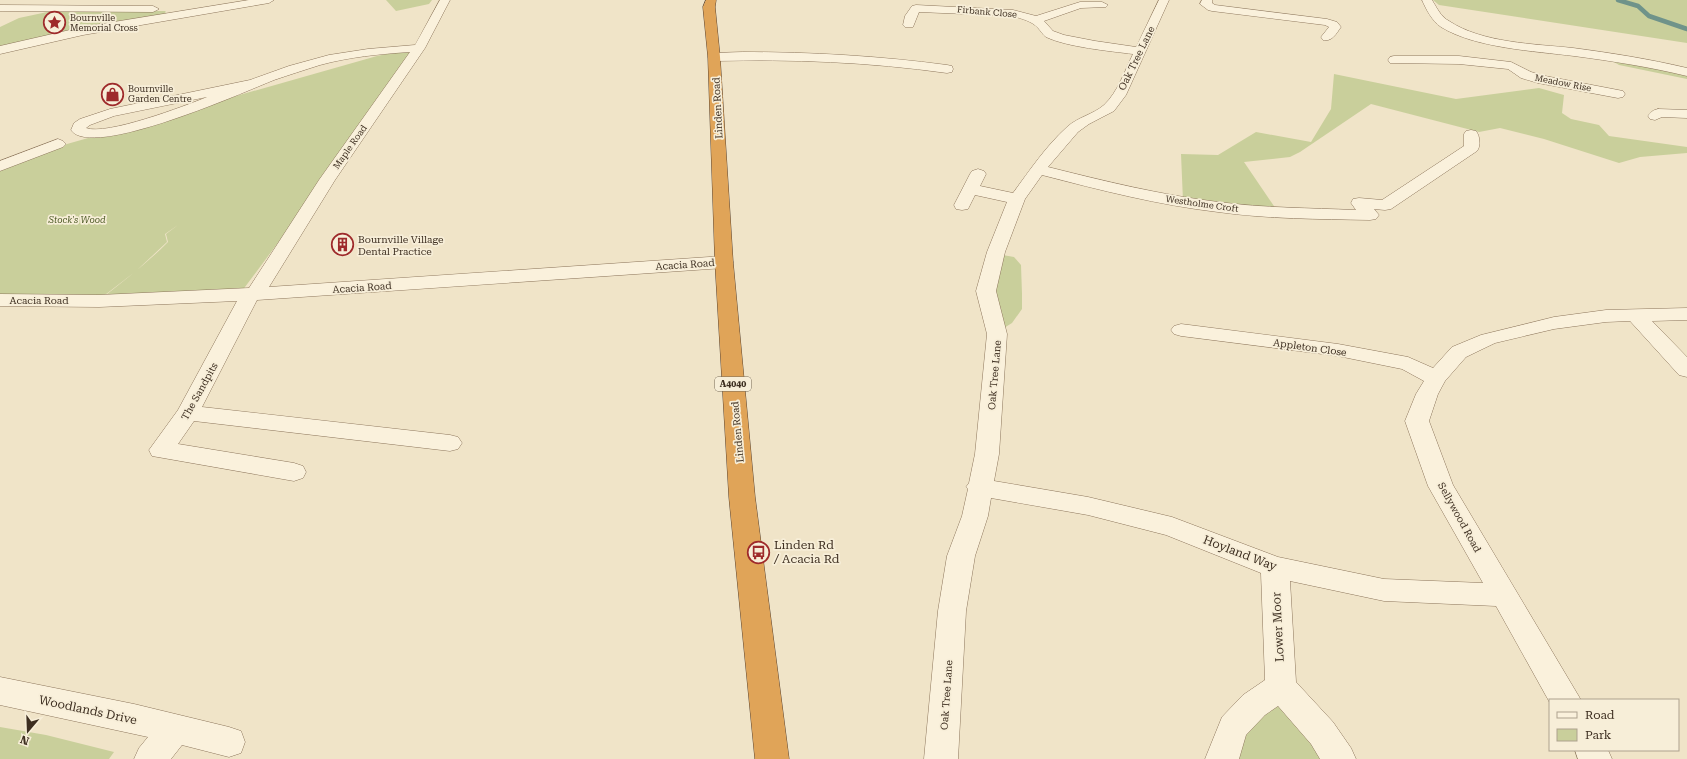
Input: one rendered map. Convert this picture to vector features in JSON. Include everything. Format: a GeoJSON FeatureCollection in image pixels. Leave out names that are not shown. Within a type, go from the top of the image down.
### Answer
{"type":"FeatureCollection","features":[{"type":"Feature","properties":{"kind":"highway","name":"Linden Road"},"geometry":{"type":"LineString","coordinates":[[709,2],[714,57],[724,262],[742,497],[772,759]]}},
{"type":"Feature","properties":{"kind":"street"},"geometry":{"type":"LineString","coordinates":[[6,19],[49,0]]}},
{"type":"Feature","properties":{"kind":"street"},"geometry":{"type":"LineString","coordinates":[[0,50],[83,31],[269,0]]}},
{"type":"Feature","properties":{"kind":"street","name":"Maple Road"},"geometry":{"type":"LineString","coordinates":[[253,294],[327,180],[419,48],[445,0]]}},
{"type":"Feature","properties":{"kind":"street"},"geometry":{"type":"LineString","coordinates":[[1010,0],[1013,13]]}},
{"type":"Feature","properties":{"kind":"street","name":"Oak Tree Lane"},"geometry":{"type":"LineString","coordinates":[[941,759],[952,611],[961,556],[975,516],[979,487],[987,454],[997,334],[986,291],[996,252],[1017,199],[1038,169],[1073,129],[1084,121],[1109,108],[1121,92],[1164,0]]}},
{"type":"Feature","properties":{"kind":"street"},"geometry":{"type":"LineString","coordinates":[[1207,0],[1206,4],[1212,8],[1334,24],[1335,28],[1327,37]]}},
{"type":"Feature","properties":{"kind":"street"},"geometry":{"type":"LineString","coordinates":[[1427,0],[1440,20],[1470,34],[1518,46],[1567,47],[1606,57],[1619,65],[1687,72]]}},
{"type":"Feature","properties":{"kind":"street"},"geometry":{"type":"LineString","coordinates":[[1034,20],[1080,6],[1102,6]]}},
{"type":"Feature","properties":{"kind":"street"},"geometry":{"type":"LineString","coordinates":[[0,8],[206,10]]}},
{"type":"Feature","properties":{"kind":"street","name":"Firbank Close"},"geometry":{"type":"LineString","coordinates":[[909,25],[911,16],[916,8],[1013,13],[1030,17],[1041,24],[1049,34],[1061,38],[1096,45],[1140,51]]}},
{"type":"Feature","properties":{"kind":"street"},"geometry":{"type":"LineString","coordinates":[[1511,66],[1517,58],[1518,46]]}},
{"type":"Feature","properties":{"kind":"street"},"geometry":{"type":"LineString","coordinates":[[250,84],[110,113],[85,122],[79,126],[78,130],[81,133],[88,134],[141,124],[182,111],[250,84],[317,62],[350,55],[419,48]]}},
{"type":"Feature","properties":{"kind":"street"},"geometry":{"type":"LineString","coordinates":[[714,57],[770,55],[797,56],[900,62],[947,69]]}},
{"type":"Feature","properties":{"kind":"street","name":"Meadow Rise"},"geometry":{"type":"LineString","coordinates":[[1394,60],[1459,60],[1511,66],[1526,75],[1542,80],[1618,94]]}},
{"type":"Feature","properties":{"kind":"street","name":"Meadow Rise"},"geometry":{"type":"LineString","coordinates":[[1427,67],[1493,64]]}},
{"type":"Feature","properties":{"kind":"street"},"geometry":{"type":"LineString","coordinates":[[1655,116],[1658,113],[1687,114]]}},
{"type":"Feature","properties":{"kind":"street","name":"Westholme Croft"},"geometry":{"type":"LineString","coordinates":[[1038,169],[1140,194],[1183,202],[1244,210],[1310,214],[1369,214],[1472,148],[1471,134]]}},
{"type":"Feature","properties":{"kind":"street"},"geometry":{"type":"LineString","coordinates":[[0,166],[58,144]]}},
{"type":"Feature","properties":{"kind":"street"},"geometry":{"type":"LineString","coordinates":[[962,205],[978,174]]}},
{"type":"Feature","properties":{"kind":"street"},"geometry":{"type":"LineString","coordinates":[[969,189],[1017,199]]}},
{"type":"Feature","properties":{"kind":"street","name":"Acacia Road"},"geometry":{"type":"LineString","coordinates":[[0,300],[99,301],[253,294],[724,262]]}},
{"type":"Feature","properties":{"kind":"street","name":"The Sandpits"},"geometry":{"type":"LineString","coordinates":[[253,294],[188,413],[161,450],[294,472]]}},
{"type":"Feature","properties":{"kind":"street"},"geometry":{"type":"LineString","coordinates":[[1635,315],[1687,370]]}},
{"type":"Feature","properties":{"kind":"street","name":"Sellywood Road"},"geometry":{"type":"LineString","coordinates":[[1564,699],[1441,486],[1417,421],[1427,394],[1436,378],[1459,352],[1488,339],[1554,323],[1606,316],[1635,315],[1681,318]]}},
{"type":"Feature","properties":{"kind":"street","name":"Appleton Close"},"geometry":{"type":"LineString","coordinates":[[1182,332],[1338,350],[1408,364],[1436,378]]}},
{"type":"Feature","properties":{"kind":"street"},"geometry":{"type":"LineString","coordinates":[[188,413],[450,443]]}},
{"type":"Feature","properties":{"kind":"street","name":"Hoyland Way"},"geometry":{"type":"LineString","coordinates":[[979,487],[1088,506],[1172,527],[1275,567],[1384,590],[1504,595]]}},
{"type":"Feature","properties":{"kind":"street","name":"Lower Moor"},"geometry":{"type":"LineString","coordinates":[[1275,567],[1281,688]]}},
{"type":"Feature","properties":{"kind":"street"},"geometry":{"type":"LineString","coordinates":[[1222,759],[1233,727],[1254,705],[1281,688],[1322,733],[1338,759]]}},
{"type":"Feature","properties":{"kind":"street","name":"Woodlands Drive"},"geometry":{"type":"LineString","coordinates":[[0,691],[228,742]]}},
{"type":"Feature","properties":{"kind":"street"},"geometry":{"type":"LineString","coordinates":[[151,759],[175,729]]}},
{"type":"Feature","properties":{"kind":"green space"},"geometry":{"type":"Polygon","coordinates":[[[386,0],[432,0],[429,4],[396,11],[386,0]]]}},
{"type":"Feature","properties":{"kind":"green space"},"geometry":{"type":"Polygon","coordinates":[[[1433,0],[1687,0],[1687,43],[1439,5],[1433,0]]]}},
{"type":"Feature","properties":{"kind":"green space"},"geometry":{"type":"Polygon","coordinates":[[[52,11],[166,12],[163,15],[0,48],[0,27],[19,18],[52,11]]]}},
{"type":"Feature","properties":{"kind":"green space","name":"Stock's Wood"},"geometry":{"type":"Polygon","coordinates":[[[417,49],[324,181],[242,291],[102,298],[134,272],[101,298],[0,297],[0,169],[60,146],[377,56],[417,49]],[[178,225],[165,234],[167,242],[137,270],[168,242],[166,234],[178,225]]]}},
{"type":"Feature","properties":{"kind":"green space"},"geometry":{"type":"Polygon","coordinates":[[[1606,57],[1687,72],[1687,79],[1619,65],[1606,57]]]}},
{"type":"Feature","properties":{"kind":"green space"},"geometry":{"type":"Polygon","coordinates":[[[1334,74],[1456,99],[1539,88],[1564,95],[1562,113],[1571,119],[1599,125],[1609,136],[1687,147],[1687,153],[1640,157],[1619,163],[1544,139],[1500,128],[1479,132],[1371,104],[1300,152],[1290,157],[1244,162],[1278,212],[1183,201],[1181,154],[1218,155],[1256,132],[1311,142],[1331,109],[1334,74]]]}},
{"type":"Feature","properties":{"kind":"green space"},"geometry":{"type":"Polygon","coordinates":[[[997,254],[1014,257],[1021,265],[1022,294],[1022,309],[1012,323],[999,331],[988,291],[997,254]]]}},
{"type":"Feature","properties":{"kind":"green space"},"geometry":{"type":"Polygon","coordinates":[[[1281,701],[1326,759],[1229,759],[1237,733],[1281,701]]]}},
{"type":"Feature","properties":{"kind":"green space"},"geometry":{"type":"Polygon","coordinates":[[[0,727],[46,735],[114,752],[109,759],[0,759],[0,727]]]}},
{"type":"Feature","properties":{"kind":"waterway"},"geometry":{"type":"LineString","coordinates":[[1618,0],[1638,6],[1649,16],[1687,29]]}},
{"type":"Feature","properties":{"kind":"place","name":"Bournville Memorial Cross"},"geometry":{"type":"Point","coordinates":[54,23]}},
{"type":"Feature","properties":{"kind":"place","name":"Bournville Garden Centre"},"geometry":{"type":"Point","coordinates":[112,94]}},
{"type":"Feature","properties":{"kind":"place","name":"Bournville Village Dental Practice"},"geometry":{"type":"Point","coordinates":[343,245]}},
{"type":"Feature","properties":{"kind":"place","name":"Linden Rd / Acacia Rd"},"geometry":{"type":"Point","coordinates":[758,552]}}]}
